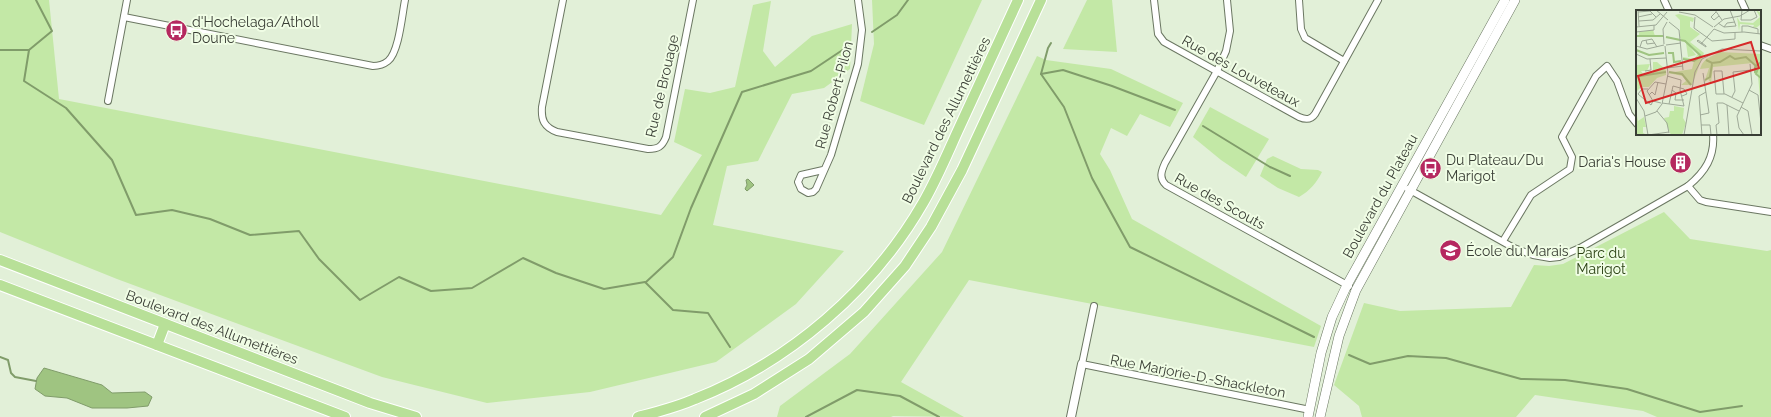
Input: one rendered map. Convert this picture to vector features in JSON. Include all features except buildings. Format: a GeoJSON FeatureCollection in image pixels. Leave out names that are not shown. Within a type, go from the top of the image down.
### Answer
{"type":"FeatureCollection","features":[{"type":"Feature","properties":{"kind":"highway","name":"Boulevard des Allumettières"},"geometry":{"type":"LineString","coordinates":[[638,417],[696,399],[758,368],[815,328],[871,275],[905,231],[932,187],[1018,0]]}},
{"type":"Feature","properties":{"kind":"highway"},"geometry":{"type":"LineString","coordinates":[[705,417],[754,394],[809,359],[864,312],[900,271],[931,227],[962,170],[1041,0]]}},
{"type":"Feature","properties":{"kind":"highway","name":"Boulevard des Allumettières"},"geometry":{"type":"LineString","coordinates":[[0,260],[370,403],[416,417]]}},
{"type":"Feature","properties":{"kind":"highway"},"geometry":{"type":"LineString","coordinates":[[0,285],[345,417]]}},
{"type":"Feature","properties":{"kind":"highway"},"geometry":{"type":"LineString","coordinates":[[157,345],[165,324]]}},
{"type":"Feature","properties":{"kind":"main road","name":"Boulevard du Plateau"},"geometry":{"type":"LineString","coordinates":[[1309,413],[1321,353],[1332,318],[1347,285],[1505,0]]}},
{"type":"Feature","properties":{"kind":"main road","name":"Boulevard du Plateau"},"geometry":{"type":"LineString","coordinates":[[1320,417],[1339,336],[1356,290],[1515,0]]}},
{"type":"Feature","properties":{"kind":"street"},"geometry":{"type":"LineString","coordinates":[[108,101],[127,0]]}},
{"type":"Feature","properties":{"kind":"street"},"geometry":{"type":"LineString","coordinates":[[124,17],[373,66],[382,65],[389,60],[394,52],[405,0]]}},
{"type":"Feature","properties":{"kind":"street","name":"Rue de Brouage"},"geometry":{"type":"LineString","coordinates":[[563,0],[542,107],[542,119],[544,124],[557,132],[653,149],[661,146],[666,137],[694,0]]}},
{"type":"Feature","properties":{"kind":"street","name":"Rue Robert-Pilon"},"geometry":{"type":"LineString","coordinates":[[823,170],[801,175],[798,182],[801,189],[808,193],[813,192],[819,183],[823,170],[831,155],[858,64],[862,35],[858,0]]}},
{"type":"Feature","properties":{"kind":"street","name":"Rue des Louveteaux"},"geometry":{"type":"LineString","coordinates":[[1154,0],[1157,30],[1161,39],[1299,117],[1306,119],[1313,117],[1315,114],[1378,0]]}},
{"type":"Feature","properties":{"kind":"street","name":"Rue des Scouts"},"geometry":{"type":"LineString","coordinates":[[1227,0],[1230,25],[1229,38],[1217,71],[1165,163],[1161,173],[1162,180],[1166,185],[1356,290]]}},
{"type":"Feature","properties":{"kind":"street"},"geometry":{"type":"LineString","coordinates":[[1299,0],[1301,29],[1305,38],[1344,61]]}},
{"type":"Feature","properties":{"kind":"street"},"geometry":{"type":"LineString","coordinates":[[1664,0],[1669,10]]}},
{"type":"Feature","properties":{"kind":"street"},"geometry":{"type":"LineString","coordinates":[[1742,0],[1746,10]]}},
{"type":"Feature","properties":{"kind":"street"},"geometry":{"type":"LineString","coordinates":[[1761,45],[1771,49]]}},
{"type":"Feature","properties":{"kind":"street"},"geometry":{"type":"LineString","coordinates":[[1503,242],[1531,195],[1570,169],[1572,157],[1562,137],[1596,76],[1607,66],[1617,81],[1629,114],[1636,123]]}},
{"type":"Feature","properties":{"kind":"street"},"geometry":{"type":"LineString","coordinates":[[1402,186],[1503,242],[1533,255],[1544,258],[1559,258],[1580,248],[1688,186],[1703,172],[1708,164],[1712,150],[1713,135]]}},
{"type":"Feature","properties":{"kind":"street"},"geometry":{"type":"LineString","coordinates":[[1688,186],[1700,200],[1706,202],[1771,212]]}},
{"type":"Feature","properties":{"kind":"street"},"geometry":{"type":"LineString","coordinates":[[1071,417],[1094,306]]}},
{"type":"Feature","properties":{"kind":"street","name":"Rue Marjorie-D.-Shackleton"},"geometry":{"type":"LineString","coordinates":[[1082,364],[1309,413]]}},
{"type":"Feature","properties":{"kind":"green space"},"geometry":{"type":"Polygon","coordinates":[[[0,0],[49,0],[59,99],[661,215],[702,155],[674,142],[685,89],[710,93],[735,87],[753,5],[771,1],[763,51],[775,67],[812,36],[852,24],[850,69],[824,88],[792,94],[758,161],[727,166],[713,225],[844,251],[796,304],[716,362],[590,392],[487,403],[382,377],[117,279],[0,232],[0,0]]]}},
{"type":"Feature","properties":{"kind":"green space"},"geometry":{"type":"Polygon","coordinates":[[[872,0],[982,0],[924,125],[860,101],[874,44],[872,0]]]}},
{"type":"Feature","properties":{"kind":"green space"},"geometry":{"type":"Polygon","coordinates":[[[1087,0],[1112,0],[1117,52],[1063,49],[1087,0]]]}},
{"type":"Feature","properties":{"kind":"green space"},"geometry":{"type":"Polygon","coordinates":[[[1037,56],[1046,60],[1111,69],[1183,103],[1170,127],[1140,114],[1127,136],[1111,128],[1100,154],[1110,170],[1132,219],[1321,326],[1314,347],[969,280],[901,382],[964,417],[777,417],[780,406],[850,354],[942,252],[1037,56]]]}},
{"type":"Feature","properties":{"kind":"green space"},"geometry":{"type":"Polygon","coordinates":[[[1210,107],[1269,139],[1246,177],[1221,160],[1193,137],[1210,107]]]}},
{"type":"Feature","properties":{"kind":"green space"},"geometry":{"type":"Polygon","coordinates":[[[1273,156],[1301,169],[1318,170],[1322,172],[1313,186],[1299,197],[1278,188],[1260,176],[1267,159],[1273,156]]]}},
{"type":"Feature","properties":{"kind":"green space","name":"Parc du Marigot"},"geometry":{"type":"Polygon","coordinates":[[[1664,212],[1690,239],[1767,251],[1771,250],[1771,417],[1657,417],[1643,411],[1535,395],[1516,417],[1362,417],[1359,406],[1334,385],[1364,303],[1400,311],[1511,307],[1534,265],[1549,266],[1563,264],[1664,212]]]}},
{"type":"Feature","properties":{"kind":"shaded area"},"geometry":{"type":"Polygon","coordinates":[[[748,179],[754,185],[747,191],[745,189],[747,185],[746,180],[748,179]]]}},
{"type":"Feature","properties":{"kind":"shaded area"},"geometry":{"type":"Polygon","coordinates":[[[44,368],[102,385],[112,393],[145,392],[152,397],[148,406],[127,408],[92,408],[67,398],[45,396],[35,389],[37,378],[44,368]]]}},
{"type":"Feature","properties":{"kind":"waterway"},"geometry":{"type":"LineString","coordinates":[[0,50],[29,50],[52,31],[36,0]]}},
{"type":"Feature","properties":{"kind":"waterway"},"geometry":{"type":"LineString","coordinates":[[872,32],[897,15],[908,0]]}},
{"type":"Feature","properties":{"kind":"waterway"},"geometry":{"type":"LineString","coordinates":[[646,282],[673,257],[691,208],[742,92],[811,71],[853,43]]}},
{"type":"Feature","properties":{"kind":"waterway"},"geometry":{"type":"LineString","coordinates":[[1051,43],[1048,48],[1041,74],[1064,107],[1092,178],[1130,247],[1314,337]]}},
{"type":"Feature","properties":{"kind":"waterway"},"geometry":{"type":"LineString","coordinates":[[29,50],[24,81],[66,108],[112,160],[136,215],[172,210],[210,219],[250,235],[299,231],[319,259],[360,300],[399,277],[431,291],[472,288],[523,258],[556,273],[604,289],[645,282],[673,310],[708,313],[730,347]]}},
{"type":"Feature","properties":{"kind":"waterway"},"geometry":{"type":"LineString","coordinates":[[1041,74],[1063,70],[1112,86],[1175,110]]}},
{"type":"Feature","properties":{"kind":"waterway"},"geometry":{"type":"LineString","coordinates":[[1203,126],[1270,167],[1290,176]]}},
{"type":"Feature","properties":{"kind":"waterway"},"geometry":{"type":"LineString","coordinates":[[1349,355],[1370,364],[1408,356],[1446,358],[1521,379],[1565,380],[1627,389],[1700,412],[1742,406]]}},
{"type":"Feature","properties":{"kind":"waterway"},"geometry":{"type":"LineString","coordinates":[[0,357],[8,360],[11,373],[15,377],[36,381]]}},
{"type":"Feature","properties":{"kind":"waterway"},"geometry":{"type":"LineString","coordinates":[[806,417],[857,390],[900,396],[939,417]]}},
{"type":"Feature","properties":{"kind":"place","name":"d'Hochelaga/Atholl Doune"},"geometry":{"type":"Point","coordinates":[176,30]}},
{"type":"Feature","properties":{"kind":"place","name":"Daria's House"},"geometry":{"type":"Point","coordinates":[1681,162]}},
{"type":"Feature","properties":{"kind":"place","name":"Du Plateau/Du Marigot"},"geometry":{"type":"Point","coordinates":[1431,168]}},
{"type":"Feature","properties":{"kind":"place","name":"École du Marais"},"geometry":{"type":"Point","coordinates":[1450,251]}}]}
